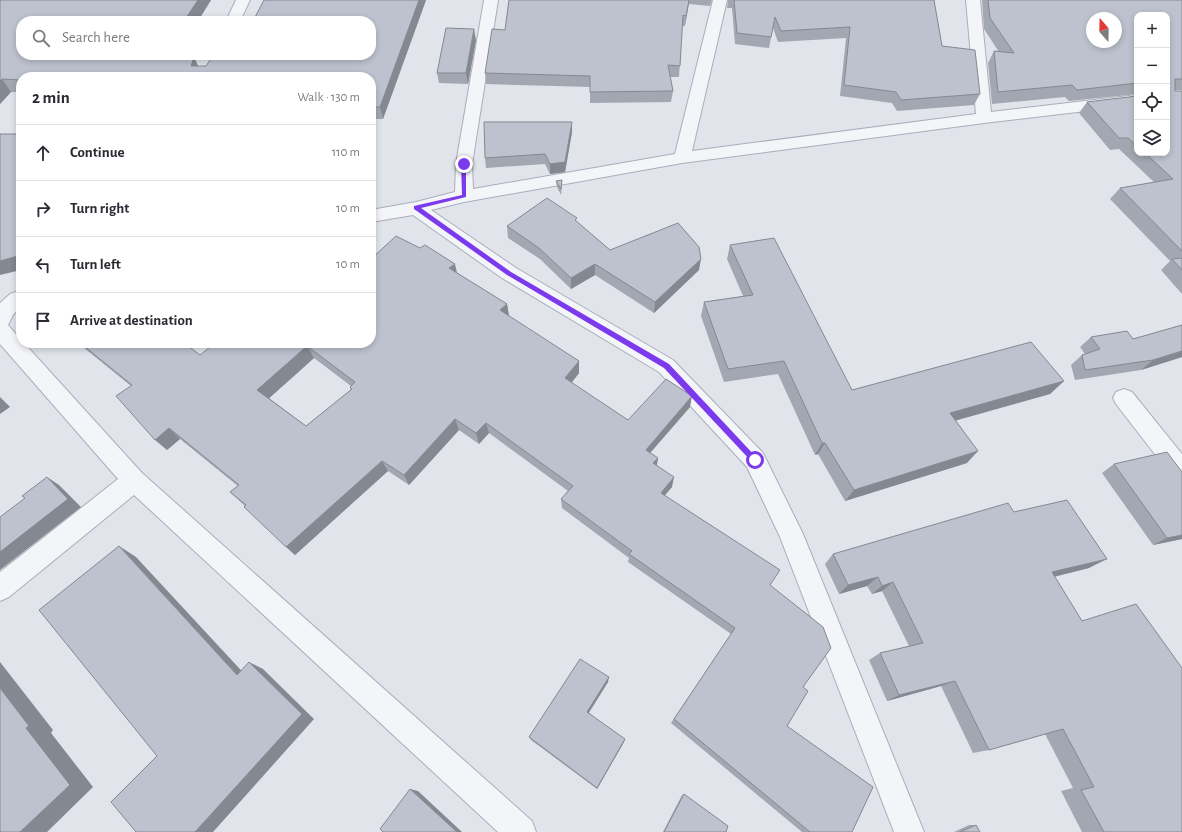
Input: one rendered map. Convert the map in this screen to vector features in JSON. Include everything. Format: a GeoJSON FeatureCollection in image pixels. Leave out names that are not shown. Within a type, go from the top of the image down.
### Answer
{"type":"FeatureCollection","features":[{"type":"Feature","properties":{"kind":"street"},"geometry":{"type":"LineString","coordinates":[[235,16],[243,0]]}},
{"type":"Feature","properties":{"kind":"street"},"geometry":{"type":"LineString","coordinates":[[464,196],[464,164],[491,0]]}},
{"type":"Feature","properties":{"kind":"street"},"geometry":{"type":"LineString","coordinates":[[682,158],[720,0]]}},
{"type":"Feature","properties":{"kind":"street"},"geometry":{"type":"LineString","coordinates":[[973,0],[984,118]]}},
{"type":"Feature","properties":{"kind":"street"},"geometry":{"type":"LineString","coordinates":[[376,215],[416,208],[464,196],[682,158],[984,118],[1134,100]]}},
{"type":"Feature","properties":{"kind":"street"},"geometry":{"type":"LineString","coordinates":[[416,208],[509,273],[666,366],[755,460],[791,534],[909,832]]}},
{"type":"Feature","properties":{"kind":"street"},"geometry":{"type":"LineString","coordinates":[[0,321],[4,312],[16,299]]}},
{"type":"Feature","properties":{"kind":"street"},"geometry":{"type":"LineString","coordinates":[[0,330],[16,348]]}},
{"type":"Feature","properties":{"kind":"street"},"geometry":{"type":"LineString","coordinates":[[16,348],[134,480],[521,832]]}},
{"type":"Feature","properties":{"kind":"street"},"geometry":{"type":"LineString","coordinates":[[1124,398],[1182,472]]}},
{"type":"Feature","properties":{"kind":"street"},"geometry":{"type":"LineString","coordinates":[[0,588],[134,480]]}},
{"type":"Feature","properties":{"kind":"building"},"geometry":{"type":"Polygon","coordinates":[[[0,0],[198,0],[187,16],[16,16],[16,60],[193,60],[191,66],[206,66],[210,60],[376,60],[376,16],[256,16],[264,0],[419,0],[380,107],[376,107],[376,72],[16,72],[16,80],[2,79],[0,81],[0,0]]]}},
{"type":"Feature","properties":{"kind":"building"},"geometry":{"type":"Polygon","coordinates":[[[509,0],[689,0],[686,16],[683,15],[680,66],[668,65],[673,91],[590,92],[590,76],[485,73],[492,29],[505,30],[509,0]]]}},
{"type":"Feature","properties":{"kind":"building"},"geometry":{"type":"Polygon","coordinates":[[[734,0],[934,0],[942,46],[975,50],[980,94],[901,100],[896,92],[844,85],[850,27],[781,31],[775,17],[771,37],[737,33],[734,0]]]}},
{"type":"Feature","properties":{"kind":"building"},"geometry":{"type":"Polygon","coordinates":[[[988,0],[1182,0],[1182,79],[1175,79],[1175,91],[1182,91],[1182,251],[1120,188],[1173,179],[1148,156],[1170,156],[1170,12],[1134,12],[1134,83],[1077,90],[1072,85],[998,92],[994,51],[1014,53],[990,18],[988,0]]]}},
{"type":"Feature","properties":{"kind":"building"},"geometry":{"type":"Polygon","coordinates":[[[446,28],[474,29],[466,73],[437,73],[446,28]]]}},
{"type":"Feature","properties":{"kind":"building"},"geometry":{"type":"Polygon","coordinates":[[[1134,96],[1134,143],[1128,138],[1119,138],[1087,102],[1134,96]]]}},
{"type":"Feature","properties":{"kind":"building"},"geometry":{"type":"Polygon","coordinates":[[[484,122],[572,122],[565,162],[550,164],[545,154],[485,158],[484,122]]]}},
{"type":"Feature","properties":{"kind":"building"},"geometry":{"type":"Polygon","coordinates":[[[0,134],[16,134],[16,256],[0,261],[0,134]]]}},
{"type":"Feature","properties":{"kind":"building"},"geometry":{"type":"Polygon","coordinates":[[[562,180],[561,189],[556,181],[562,180]]]}},
{"type":"Feature","properties":{"kind":"building"},"geometry":{"type":"Polygon","coordinates":[[[547,198],[577,218],[575,220],[610,250],[678,223],[699,247],[701,259],[655,302],[595,264],[571,278],[539,248],[507,226],[547,198]]]}},
{"type":"Feature","properties":{"kind":"building"},"geometry":{"type":"Polygon","coordinates":[[[396,236],[420,248],[425,245],[455,264],[449,268],[507,304],[500,310],[579,361],[565,378],[628,420],[666,379],[692,396],[646,450],[658,458],[653,463],[674,477],[661,493],[780,570],[770,585],[823,627],[831,648],[803,687],[808,691],[787,726],[873,787],[852,832],[810,832],[674,719],[735,628],[629,554],[632,551],[561,499],[573,486],[486,423],[476,433],[455,419],[404,475],[382,461],[286,547],[244,507],[246,505],[230,492],[239,485],[169,428],[155,440],[116,396],[132,385],[86,348],[191,348],[200,355],[209,348],[305,348],[257,390],[306,426],[352,389],[350,387],[355,382],[310,348],[376,348],[376,254],[396,236]]]}},
{"type":"Feature","properties":{"kind":"building"},"geometry":{"type":"Polygon","coordinates":[[[774,238],[852,390],[1031,342],[1064,381],[950,413],[978,451],[854,490],[825,443],[822,443],[784,361],[728,369],[704,302],[753,295],[730,245],[774,238]]]}},
{"type":"Feature","properties":{"kind":"building"},"geometry":{"type":"Polygon","coordinates":[[[1182,258],[1182,270],[1172,259],[1182,258]]]}},
{"type":"Feature","properties":{"kind":"building"},"geometry":{"type":"Polygon","coordinates":[[[1182,325],[1182,351],[1153,360],[1085,370],[1082,355],[1100,349],[1091,337],[1127,331],[1133,339],[1182,325]]]}},
{"type":"Feature","properties":{"kind":"building"},"geometry":{"type":"Polygon","coordinates":[[[1167,452],[1182,472],[1182,535],[1167,538],[1114,464],[1167,452]]]}},
{"type":"Feature","properties":{"kind":"building"},"geometry":{"type":"Polygon","coordinates":[[[47,477],[68,499],[0,552],[0,517],[25,498],[22,496],[47,477]]]}},
{"type":"Feature","properties":{"kind":"building"},"geometry":{"type":"Polygon","coordinates":[[[1067,500],[1107,559],[1052,572],[1082,621],[1136,604],[1182,668],[1182,832],[1104,832],[1081,790],[1094,787],[1063,729],[989,750],[955,681],[899,695],[880,653],[923,643],[893,582],[882,586],[878,577],[848,585],[833,554],[1008,503],[1014,512],[1067,500]]]}},
{"type":"Feature","properties":{"kind":"building"},"geometry":{"type":"Polygon","coordinates":[[[119,546],[237,675],[249,662],[302,714],[195,832],[136,832],[111,802],[157,756],[39,610],[119,546]]]}},
{"type":"Feature","properties":{"kind":"building"},"geometry":{"type":"Polygon","coordinates":[[[580,659],[609,677],[587,712],[625,739],[597,788],[529,737],[580,659]]]}},
{"type":"Feature","properties":{"kind":"building"},"geometry":{"type":"Polygon","coordinates":[[[0,688],[29,726],[26,728],[70,785],[20,832],[0,832],[0,688]]]}},
{"type":"Feature","properties":{"kind":"building"},"geometry":{"type":"Polygon","coordinates":[[[410,789],[457,832],[383,832],[380,829],[410,789]]]}},
{"type":"Feature","properties":{"kind":"building"},"geometry":{"type":"Polygon","coordinates":[[[684,794],[728,826],[726,832],[664,832],[684,794]]]}},
{"type":"Feature","properties":{"kind":"building"},"geometry":{"type":"Polygon","coordinates":[[[976,825],[980,832],[960,832],[976,825]]]}},
{"type":"Feature","properties":{"kind":"route"},"geometry":{"type":"LineString","coordinates":[[464,164],[464,196],[416,208],[509,273],[666,366],[755,460]]}}]}
